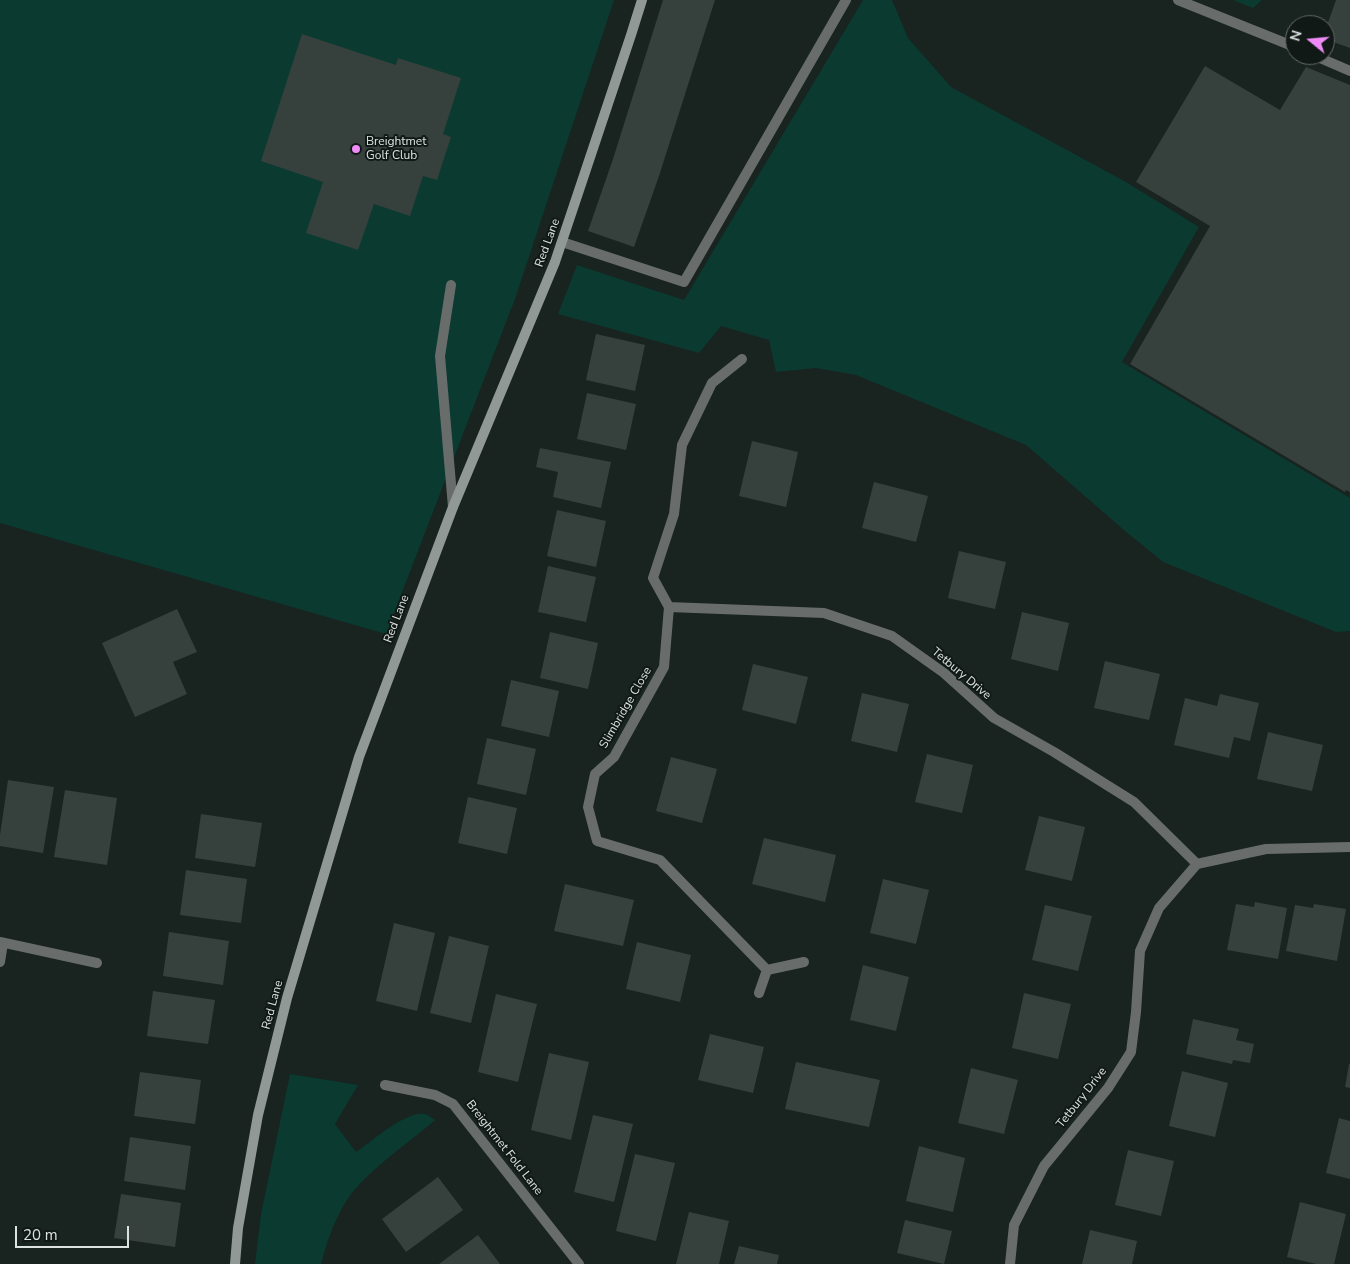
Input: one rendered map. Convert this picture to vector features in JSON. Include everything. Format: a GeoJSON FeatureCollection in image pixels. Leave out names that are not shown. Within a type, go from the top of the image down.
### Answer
{"type":"FeatureCollection","features":[{"type":"Feature","properties":{"kind":"street","name":"Red Lane"},"geometry":{"type":"LineString","coordinates":[[235,1264],[238,1228],[258,1115],[287,998],[359,757],[453,507],[551,272],[642,0]]}},
{"type":"Feature","properties":{"kind":"street"},"geometry":{"type":"LineString","coordinates":[[562,242],[684,282],[846,0]]}},
{"type":"Feature","properties":{"kind":"street"},"geometry":{"type":"LineString","coordinates":[[1178,0],[1285,43]]}},
{"type":"Feature","properties":{"kind":"street"},"geometry":{"type":"LineString","coordinates":[[1335,65],[1350,71]]}},
{"type":"Feature","properties":{"kind":"street"},"geometry":{"type":"LineString","coordinates":[[451,285],[440,356],[453,507]]}},
{"type":"Feature","properties":{"kind":"street"},"geometry":{"type":"LineString","coordinates":[[669,607],[653,578],[674,514],[682,445],[712,383],[742,359]]}},
{"type":"Feature","properties":{"kind":"street","name":"Tetbury Drive"},"geometry":{"type":"LineString","coordinates":[[669,607],[824,613],[892,636],[944,673],[994,718],[1054,752],[1134,802],[1197,864],[1159,908],[1140,950],[1131,1052],[1108,1088],[1044,1166],[1014,1225],[1010,1264]]}},
{"type":"Feature","properties":{"kind":"street","name":"Slimbridge Close"},"geometry":{"type":"LineString","coordinates":[[669,607],[664,667],[614,757],[595,774],[588,807],[597,841],[660,860],[767,970]]}},
{"type":"Feature","properties":{"kind":"street"},"geometry":{"type":"LineString","coordinates":[[1197,864],[1266,849],[1350,848]]}},
{"type":"Feature","properties":{"kind":"street"},"geometry":{"type":"LineString","coordinates":[[0,962],[2,942],[97,963]]}},
{"type":"Feature","properties":{"kind":"street"},"geometry":{"type":"LineString","coordinates":[[759,993],[767,970],[804,962]]}},
{"type":"Feature","properties":{"kind":"street","name":"Breightmet Fold Lane"},"geometry":{"type":"LineString","coordinates":[[385,1085],[435,1094],[453,1104],[578,1264]]}},
{"type":"Feature","properties":{"kind":"green space","name":"Breightmet Golf Club"},"geometry":{"type":"Polygon","coordinates":[[[0,0],[614,0],[515,299],[386,634],[0,523],[0,0]]]}},
{"type":"Feature","properties":{"kind":"green space"},"geometry":{"type":"Polygon","coordinates":[[[863,0],[892,0],[908,38],[951,87],[1126,182],[1199,227],[1122,362],[1350,498],[1350,631],[1336,632],[1163,562],[1026,445],[856,375],[816,368],[776,372],[769,340],[721,326],[699,353],[558,314],[577,265],[684,300],[863,0]]]}},
{"type":"Feature","properties":{"kind":"green space"},"geometry":{"type":"Polygon","coordinates":[[[1233,0],[1262,0],[1253,8],[1233,0]]]}},
{"type":"Feature","properties":{"kind":"green space"},"geometry":{"type":"Polygon","coordinates":[[[290,1074],[358,1085],[335,1124],[356,1152],[408,1117],[425,1114],[435,1120],[376,1168],[355,1189],[342,1208],[335,1223],[321,1264],[255,1264],[261,1214],[290,1074]]]}},
{"type":"Feature","properties":{"kind":"building"},"geometry":{"type":"Polygon","coordinates":[[[663,0],[715,0],[659,176],[634,247],[588,231],[613,159],[663,0]]]}},
{"type":"Feature","properties":{"kind":"building"},"geometry":{"type":"Polygon","coordinates":[[[1336,0],[1350,0],[1350,48],[1335,43],[1335,15],[1331,15],[1336,0]]]}},
{"type":"Feature","properties":{"kind":"building","name":"Breightmet Golf Club"},"geometry":{"type":"Polygon","coordinates":[[[302,34],[396,65],[398,58],[461,78],[443,134],[451,137],[437,180],[423,176],[410,216],[374,204],[358,250],[306,233],[323,182],[261,161],[302,34]]]}},
{"type":"Feature","properties":{"kind":"building"},"geometry":{"type":"Polygon","coordinates":[[[1205,66],[1280,110],[1306,67],[1350,85],[1350,492],[1346,490],[1345,492],[1130,364],[1210,226],[1136,182],[1205,66]]]}},
{"type":"Feature","properties":{"kind":"building"},"geometry":{"type":"Polygon","coordinates":[[[596,334],[645,345],[635,391],[586,380],[596,334]]]}},
{"type":"Feature","properties":{"kind":"building"},"geometry":{"type":"Polygon","coordinates":[[[587,393],[636,404],[626,450],[577,439],[587,393]]]}},
{"type":"Feature","properties":{"kind":"building"},"geometry":{"type":"Polygon","coordinates":[[[752,441],[798,452],[786,507],[739,496],[752,441]]]}},
{"type":"Feature","properties":{"kind":"building"},"geometry":{"type":"Polygon","coordinates":[[[540,448],[611,462],[601,508],[553,497],[558,472],[536,467],[540,448]]]}},
{"type":"Feature","properties":{"kind":"building"},"geometry":{"type":"Polygon","coordinates":[[[874,482],[928,496],[916,542],[862,528],[874,482]]]}},
{"type":"Feature","properties":{"kind":"building"},"geometry":{"type":"Polygon","coordinates":[[[557,510],[606,521],[596,567],[547,556],[557,510]]]}},
{"type":"Feature","properties":{"kind":"building"},"geometry":{"type":"Polygon","coordinates":[[[959,551],[1006,562],[995,609],[948,598],[959,551]]]}},
{"type":"Feature","properties":{"kind":"building"},"geometry":{"type":"Polygon","coordinates":[[[548,566],[596,577],[586,622],[538,612],[548,566]]]}},
{"type":"Feature","properties":{"kind":"building"},"geometry":{"type":"Polygon","coordinates":[[[177,609],[197,652],[173,662],[187,694],[135,717],[102,643],[177,609]]]}},
{"type":"Feature","properties":{"kind":"building"},"geometry":{"type":"Polygon","coordinates":[[[1022,612],[1069,623],[1058,671],[1011,659],[1022,612]]]}},
{"type":"Feature","properties":{"kind":"building"},"geometry":{"type":"Polygon","coordinates":[[[550,632],[598,643],[588,689],[540,678],[550,632]]]}},
{"type":"Feature","properties":{"kind":"building"},"geometry":{"type":"Polygon","coordinates":[[[1105,661],[1160,674],[1149,720],[1094,708],[1105,661]]]}},
{"type":"Feature","properties":{"kind":"building"},"geometry":{"type":"Polygon","coordinates":[[[753,664],[808,677],[796,724],[742,710],[753,664]]]}},
{"type":"Feature","properties":{"kind":"building"},"geometry":{"type":"Polygon","coordinates":[[[511,680],[559,691],[549,737],[501,726],[511,680]]]}},
{"type":"Feature","properties":{"kind":"building"},"geometry":{"type":"Polygon","coordinates":[[[862,693],[909,704],[897,752],[851,741],[862,693]]]}},
{"type":"Feature","properties":{"kind":"building"},"geometry":{"type":"Polygon","coordinates":[[[1220,694],[1259,703],[1250,741],[1234,737],[1229,758],[1174,745],[1185,698],[1217,706],[1220,694]]]}},
{"type":"Feature","properties":{"kind":"building"},"geometry":{"type":"Polygon","coordinates":[[[1268,732],[1323,745],[1312,791],[1257,779],[1268,732]]]}},
{"type":"Feature","properties":{"kind":"building"},"geometry":{"type":"Polygon","coordinates":[[[487,738],[536,749],[526,795],[477,784],[487,738]]]}},
{"type":"Feature","properties":{"kind":"building"},"geometry":{"type":"Polygon","coordinates":[[[927,754],[973,765],[962,813],[915,802],[927,754]]]}},
{"type":"Feature","properties":{"kind":"building"},"geometry":{"type":"Polygon","coordinates":[[[671,757],[717,769],[702,823],[656,811],[671,757]]]}},
{"type":"Feature","properties":{"kind":"building"},"geometry":{"type":"Polygon","coordinates":[[[8,780],[54,787],[43,853],[0,846],[8,780]]]}},
{"type":"Feature","properties":{"kind":"building"},"geometry":{"type":"Polygon","coordinates":[[[65,790],[117,798],[107,865],[54,857],[65,790]]]}},
{"type":"Feature","properties":{"kind":"building"},"geometry":{"type":"Polygon","coordinates":[[[468,797],[517,808],[507,854],[458,843],[468,797]]]}},
{"type":"Feature","properties":{"kind":"building"},"geometry":{"type":"Polygon","coordinates":[[[201,814],[262,823],[255,867],[195,858],[201,814]]]}},
{"type":"Feature","properties":{"kind":"building"},"geometry":{"type":"Polygon","coordinates":[[[1039,816],[1085,827],[1072,881],[1025,870],[1039,816]]]}},
{"type":"Feature","properties":{"kind":"building"},"geometry":{"type":"Polygon","coordinates":[[[764,838],[836,855],[825,902],[752,884],[764,838]]]}},
{"type":"Feature","properties":{"kind":"building"},"geometry":{"type":"Polygon","coordinates":[[[186,870],[247,879],[241,923],[180,915],[186,870]]]}},
{"type":"Feature","properties":{"kind":"building"},"geometry":{"type":"Polygon","coordinates":[[[883,879],[929,890],[916,944],[870,933],[883,879]]]}},
{"type":"Feature","properties":{"kind":"building"},"geometry":{"type":"Polygon","coordinates":[[[565,884],[634,900],[623,946],[554,931],[565,884]]]}},
{"type":"Feature","properties":{"kind":"building"},"geometry":{"type":"Polygon","coordinates":[[[1255,902],[1287,908],[1278,959],[1227,950],[1236,904],[1254,907],[1255,902]]]}},
{"type":"Feature","properties":{"kind":"building"},"geometry":{"type":"Polygon","coordinates":[[[1314,904],[1346,909],[1337,961],[1286,951],[1295,905],[1313,908],[1314,904]]]}},
{"type":"Feature","properties":{"kind":"building"},"geometry":{"type":"Polygon","coordinates":[[[1045,905],[1092,916],[1078,971],[1032,960],[1045,905]]]}},
{"type":"Feature","properties":{"kind":"building"},"geometry":{"type":"Polygon","coordinates":[[[394,923],[435,933],[417,1011],[376,1001],[394,923]]]}},
{"type":"Feature","properties":{"kind":"building"},"geometry":{"type":"Polygon","coordinates":[[[169,932],[229,941],[223,985],[163,976],[169,932]]]}},
{"type":"Feature","properties":{"kind":"building"},"geometry":{"type":"Polygon","coordinates":[[[449,936],[489,946],[471,1023],[430,1013],[449,936]]]}},
{"type":"Feature","properties":{"kind":"building"},"geometry":{"type":"Polygon","coordinates":[[[637,942],[691,955],[680,1002],[626,989],[637,942]]]}},
{"type":"Feature","properties":{"kind":"building"},"geometry":{"type":"Polygon","coordinates":[[[863,965],[909,977],[896,1031],[850,1020],[863,965]]]}},
{"type":"Feature","properties":{"kind":"building"},"geometry":{"type":"Polygon","coordinates":[[[153,991],[215,1000],[208,1044],[147,1036],[153,991]]]}},
{"type":"Feature","properties":{"kind":"building"},"geometry":{"type":"Polygon","coordinates":[[[1024,993],[1071,1004],[1058,1059],[1012,1048],[1024,993]]]}},
{"type":"Feature","properties":{"kind":"building"},"geometry":{"type":"Polygon","coordinates":[[[496,994],[537,1004],[518,1082],[478,1072],[496,994]]]}},
{"type":"Feature","properties":{"kind":"building"},"geometry":{"type":"Polygon","coordinates":[[[1193,1019],[1239,1029],[1236,1040],[1254,1044],[1250,1063],[1233,1060],[1232,1064],[1186,1054],[1193,1019]]]}},
{"type":"Feature","properties":{"kind":"building"},"geometry":{"type":"Polygon","coordinates":[[[710,1034],[764,1047],[753,1093],[698,1080],[710,1034]]]}},
{"type":"Feature","properties":{"kind":"building"},"geometry":{"type":"Polygon","coordinates":[[[549,1053],[589,1062],[571,1140],[531,1130],[549,1053]]]}},
{"type":"Feature","properties":{"kind":"building"},"geometry":{"type":"Polygon","coordinates":[[[796,1062],[880,1080],[869,1127],[785,1109],[796,1062]]]}},
{"type":"Feature","properties":{"kind":"building"},"geometry":{"type":"Polygon","coordinates":[[[1350,1064],[1350,1088],[1345,1087],[1350,1064]]]}},
{"type":"Feature","properties":{"kind":"building"},"geometry":{"type":"Polygon","coordinates":[[[971,1068],[1018,1080],[1004,1134],[958,1123],[971,1068]]]}},
{"type":"Feature","properties":{"kind":"building"},"geometry":{"type":"Polygon","coordinates":[[[1182,1071],[1228,1083],[1215,1137],[1169,1126],[1182,1071]]]}},
{"type":"Feature","properties":{"kind":"building"},"geometry":{"type":"Polygon","coordinates":[[[140,1072],[201,1080],[195,1124],[134,1116],[140,1072]]]}},
{"type":"Feature","properties":{"kind":"building"},"geometry":{"type":"Polygon","coordinates":[[[593,1115],[633,1124],[614,1202],[574,1192],[593,1115]]]}},
{"type":"Feature","properties":{"kind":"building"},"geometry":{"type":"Polygon","coordinates":[[[1339,1118],[1350,1121],[1350,1179],[1326,1173],[1339,1118]]]}},
{"type":"Feature","properties":{"kind":"building"},"geometry":{"type":"Polygon","coordinates":[[[130,1137],[191,1146],[185,1190],[124,1181],[130,1137]]]}},
{"type":"Feature","properties":{"kind":"building"},"geometry":{"type":"Polygon","coordinates":[[[919,1146],[965,1158],[953,1212],[906,1201],[919,1146]]]}},
{"type":"Feature","properties":{"kind":"building"},"geometry":{"type":"Polygon","coordinates":[[[1128,1150],[1174,1161],[1161,1216],[1115,1205],[1128,1150]]]}},
{"type":"Feature","properties":{"kind":"building"},"geometry":{"type":"Polygon","coordinates":[[[635,1154],[675,1163],[656,1241],[616,1231],[635,1154]]]}},
{"type":"Feature","properties":{"kind":"building"},"geometry":{"type":"Polygon","coordinates":[[[438,1177],[463,1210],[406,1252],[382,1219],[438,1177]]]}},
{"type":"Feature","properties":{"kind":"building"},"geometry":{"type":"Polygon","coordinates":[[[121,1194],[181,1203],[175,1247],[114,1238],[121,1194]]]}},
{"type":"Feature","properties":{"kind":"building"},"geometry":{"type":"Polygon","coordinates":[[[1300,1202],[1346,1214],[1334,1264],[1316,1264],[1287,1257],[1300,1202]]]}},
{"type":"Feature","properties":{"kind":"building"},"geometry":{"type":"Polygon","coordinates":[[[689,1212],[729,1221],[719,1264],[676,1264],[689,1212]]]}},
{"type":"Feature","properties":{"kind":"building"},"geometry":{"type":"Polygon","coordinates":[[[905,1220],[952,1231],[944,1264],[897,1253],[905,1220]]]}},
{"type":"Feature","properties":{"kind":"building"},"geometry":{"type":"Polygon","coordinates":[[[1090,1230],[1137,1241],[1132,1264],[1082,1264],[1090,1230]]]}},
{"type":"Feature","properties":{"kind":"building"},"geometry":{"type":"Polygon","coordinates":[[[478,1235],[500,1264],[439,1264],[478,1235]]]}},
{"type":"Feature","properties":{"kind":"building"},"geometry":{"type":"Polygon","coordinates":[[[739,1246],[779,1255],[777,1264],[734,1264],[739,1246]]]}},
{"type":"Feature","properties":{"kind":"place","name":"Breightmet Golf Club"},"geometry":{"type":"Point","coordinates":[356,149]}}]}
